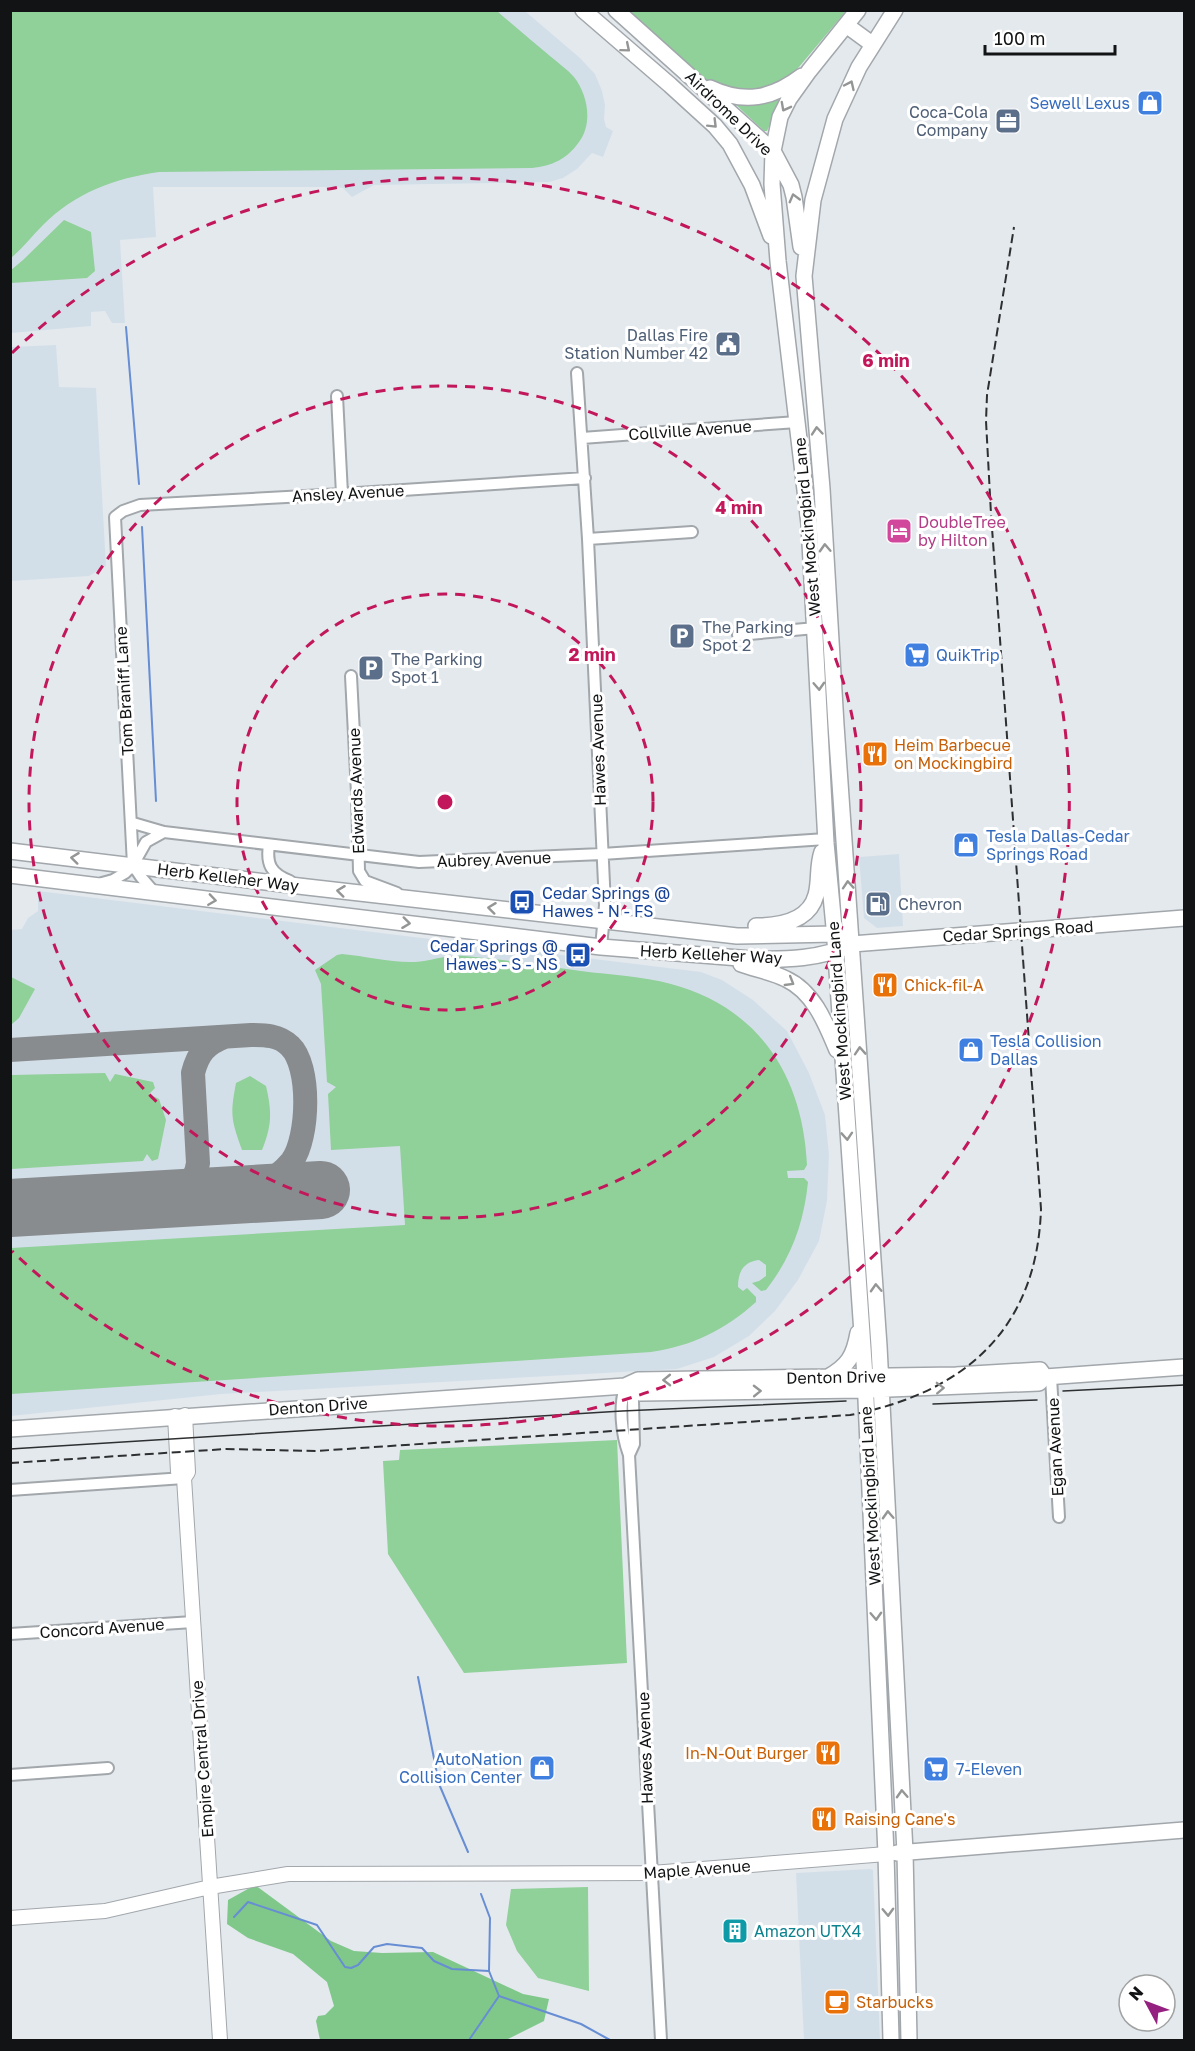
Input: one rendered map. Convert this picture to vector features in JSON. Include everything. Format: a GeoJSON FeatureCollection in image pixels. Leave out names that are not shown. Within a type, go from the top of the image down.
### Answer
{"type":"FeatureCollection","features":[{"type":"Feature","properties":{"kind":"main road","name":"Airdrome Drive"},"geometry":{"type":"LineString","coordinates":[[583,10],[715,126],[730,144],[752,185],[778,261]]}},
{"type":"Feature","properties":{"kind":"main road","name":"Airdrome Drive"},"geometry":{"type":"LineString","coordinates":[[616,10],[773,151],[794,197],[804,276]]}},
{"type":"Feature","properties":{"kind":"main road","name":"West Mockingbird Lane"},"geometry":{"type":"LineString","coordinates":[[823,627],[778,261],[772,183],[773,151],[780,117],[809,71],[858,10]]}},
{"type":"Feature","properties":{"kind":"main road","name":"West Mockingbird Lane"},"geometry":{"type":"LineString","coordinates":[[895,10],[872,45],[835,119],[813,200],[804,276],[822,489],[823,627],[828,726],[852,944],[872,1222],[905,1852],[909,2040]]}},
{"type":"Feature","properties":{"kind":"main road"},"geometry":{"type":"LineString","coordinates":[[846,25],[872,45]]}},
{"type":"Feature","properties":{"kind":"main road"},"geometry":{"type":"LineString","coordinates":[[698,82],[723,94],[751,99],[776,92],[809,71]]}},
{"type":"Feature","properties":{"kind":"main road"},"geometry":{"type":"LineString","coordinates":[[785,321],[808,320]]}},
{"type":"Feature","properties":{"kind":"main road"},"geometry":{"type":"LineString","coordinates":[[806,490],[822,489]]}},
{"type":"Feature","properties":{"kind":"main road","name":"West Mockingbird Lane"},"geometry":{"type":"LineString","coordinates":[[828,726],[826,841],[865,1384],[886,1854],[891,2040]]}},
{"type":"Feature","properties":{"kind":"main road"},"geometry":{"type":"LineString","coordinates":[[701,932],[711,927],[773,926],[798,918],[810,906],[816,895],[820,859],[826,841]]}},
{"type":"Feature","properties":{"kind":"main road","name":"Herb Kelleher Way"},"geometry":{"type":"LineString","coordinates":[[10,850],[701,932],[755,936],[834,934]]}},
{"type":"Feature","properties":{"kind":"main road","name":"Herb Kelleher Way"},"geometry":{"type":"LineString","coordinates":[[10,875],[601,947],[772,959],[835,952],[852,944]]}},
{"type":"Feature","properties":{"kind":"main road","name":"Cedar Springs Road"},"geometry":{"type":"LineString","coordinates":[[852,944],[1185,918]]}},
{"type":"Feature","properties":{"kind":"main road"},"geometry":{"type":"LineString","coordinates":[[834,934],[852,944]]}},
{"type":"Feature","properties":{"kind":"main road"},"geometry":{"type":"LineString","coordinates":[[715,956],[785,978],[799,988],[819,1010],[842,1062]]}},
{"type":"Feature","properties":{"kind":"main road"},"geometry":{"type":"LineString","coordinates":[[854,1222],[872,1222]]}},
{"type":"Feature","properties":{"kind":"main road"},"geometry":{"type":"LineString","coordinates":[[828,1377],[843,1369],[848,1362],[861,1319]]}},
{"type":"Feature","properties":{"kind":"main road","name":"Denton Drive"},"geometry":{"type":"LineString","coordinates":[[625,1386],[640,1393],[881,1382],[953,1388],[1039,1383],[1048,1377],[1185,1367]]}},
{"type":"Feature","properties":{"kind":"main road","name":"Denton Drive"},"geometry":{"type":"LineString","coordinates":[[10,1429],[180,1415],[625,1386],[638,1380],[828,1377],[865,1384]]}},
{"type":"Feature","properties":{"kind":"main road"},"geometry":{"type":"LineString","coordinates":[[872,1543],[889,1542]]}},
{"type":"Feature","properties":{"kind":"main road"},"geometry":{"type":"LineString","coordinates":[[880,1708],[898,1707]]}},
{"type":"Feature","properties":{"kind":"main road","name":"Maple Avenue"},"geometry":{"type":"LineString","coordinates":[[886,1854],[1185,1830]]}},
{"type":"Feature","properties":{"kind":"main road"},"geometry":{"type":"LineString","coordinates":[[890,1979],[908,1979]]}},
{"type":"Feature","properties":{"kind":"street","name":"Hawes Avenue"},"geometry":{"type":"LineString","coordinates":[[577,373],[585,478],[605,905],[601,947]]}},
{"type":"Feature","properties":{"kind":"street"},"geometry":{"type":"LineString","coordinates":[[337,396],[342,494]]}},
{"type":"Feature","properties":{"kind":"street","name":"Collville Avenue"},"geometry":{"type":"LineString","coordinates":[[582,438],[798,422]]}},
{"type":"Feature","properties":{"kind":"street","name":"Ansley Avenue"},"geometry":{"type":"LineString","coordinates":[[115,517],[131,507],[140,505],[585,478]]}},
{"type":"Feature","properties":{"kind":"street","name":"Tom Braniff Lane"},"geometry":{"type":"LineString","coordinates":[[115,517],[133,823],[133,864]]}},
{"type":"Feature","properties":{"kind":"street"},"geometry":{"type":"LineString","coordinates":[[588,539],[692,532]]}},
{"type":"Feature","properties":{"kind":"street"},"geometry":{"type":"LineString","coordinates":[[738,635],[823,627]]}},
{"type":"Feature","properties":{"kind":"street","name":"Edwards Avenue"},"geometry":{"type":"LineString","coordinates":[[351,676],[359,871],[364,881],[420,900]]}},
{"type":"Feature","properties":{"kind":"street","name":"Aubrey Avenue"},"geometry":{"type":"LineString","coordinates":[[133,823],[164,832],[418,862],[826,841]]}},
{"type":"Feature","properties":{"kind":"street"},"geometry":{"type":"LineString","coordinates":[[93,884],[113,880],[125,873],[146,842],[164,832]]}},
{"type":"Feature","properties":{"kind":"street"},"geometry":{"type":"LineString","coordinates":[[269,845],[267,855],[271,869],[279,877],[307,887]]}},
{"type":"Feature","properties":{"kind":"street"},"geometry":{"type":"LineString","coordinates":[[133,864],[154,892]]}},
{"type":"Feature","properties":{"kind":"street","name":"Egan Avenue"},"geometry":{"type":"LineString","coordinates":[[1048,1377],[1059,1517]]}},
{"type":"Feature","properties":{"kind":"street","name":"Hawes Avenue"},"geometry":{"type":"LineString","coordinates":[[625,1386],[620,1401],[625,1444],[629,1455],[661,2040]]}},
{"type":"Feature","properties":{"kind":"street","name":"Empire Central Drive"},"geometry":{"type":"LineString","coordinates":[[180,1415],[188,1472],[184,1478],[220,2040]]}},
{"type":"Feature","properties":{"kind":"street"},"geometry":{"type":"LineString","coordinates":[[10,1490],[184,1478]]}},
{"type":"Feature","properties":{"kind":"street","name":"Concord Avenue"},"geometry":{"type":"LineString","coordinates":[[10,1634],[193,1622]]}},
{"type":"Feature","properties":{"kind":"street"},"geometry":{"type":"LineString","coordinates":[[10,1775],[108,1768]]}},
{"type":"Feature","properties":{"kind":"street","name":"Maple Avenue"},"geometry":{"type":"LineString","coordinates":[[10,1918],[105,1911],[262,1877],[323,1873],[496,1875],[652,1873],[886,1854]]}},
{"type":"Feature","properties":{"kind":"shaded area"},"geometry":{"type":"Polygon","coordinates":[[[11,11],[525,11],[580,58],[595,74],[605,105],[606,127],[613,131],[603,157],[592,153],[577,169],[563,178],[549,182],[374,185],[352,197],[343,188],[336,187],[153,187],[156,237],[120,240],[125,323],[112,323],[105,311],[91,312],[91,326],[11,333],[11,11]]]}},
{"type":"Feature","properties":{"kind":"shaded area"},"geometry":{"type":"Polygon","coordinates":[[[56,345],[59,387],[96,388],[106,566],[89,576],[11,581],[11,347],[56,345]]]}},
{"type":"Feature","properties":{"kind":"shaded area"},"geometry":{"type":"Polygon","coordinates":[[[899,854],[903,926],[877,928],[864,918],[859,857],[899,854]]]}},
{"type":"Feature","properties":{"kind":"shaded area"},"geometry":{"type":"Polygon","coordinates":[[[38,891],[701,972],[722,980],[753,1000],[787,1031],[809,1073],[825,1115],[829,1155],[827,1201],[819,1241],[798,1280],[775,1311],[749,1336],[714,1357],[677,1369],[221,1394],[11,1416],[10,930],[22,929],[28,918],[38,911],[38,891]]]}},
{"type":"Feature","properties":{"kind":"shaded area"},"geometry":{"type":"Polygon","coordinates":[[[873,1870],[880,2040],[804,2040],[796,1873],[873,1870]]]}},
{"type":"Feature","properties":{"kind":"green space"},"geometry":{"type":"Polygon","coordinates":[[[11,10],[497,11],[574,77],[585,100],[586,126],[579,142],[564,157],[532,168],[159,172],[127,178],[96,189],[68,204],[43,225],[11,258],[11,10]]]}},
{"type":"Feature","properties":{"kind":"green space"},"geometry":{"type":"Polygon","coordinates":[[[626,11],[846,11],[799,67],[780,83],[753,91],[729,90],[705,79],[626,11]]]}},
{"type":"Feature","properties":{"kind":"green space"},"geometry":{"type":"Polygon","coordinates":[[[783,96],[767,131],[764,131],[733,102],[783,96]]]}},
{"type":"Feature","properties":{"kind":"green space"},"geometry":{"type":"Polygon","coordinates":[[[64,220],[91,232],[95,271],[87,278],[11,283],[11,270],[64,220]]]}},
{"type":"Feature","properties":{"kind":"green space"},"geometry":{"type":"Polygon","coordinates":[[[342,954],[406,962],[464,956],[638,977],[671,984],[702,995],[729,1010],[752,1029],[771,1050],[786,1075],[797,1103],[804,1133],[807,1165],[804,1170],[787,1171],[788,1178],[804,1178],[808,1182],[800,1226],[783,1265],[766,1290],[761,1291],[752,1283],[766,1276],[766,1265],[759,1260],[745,1265],[740,1272],[738,1287],[743,1291],[747,1288],[756,1297],[756,1302],[720,1329],[680,1346],[651,1352],[11,1394],[11,1248],[405,1225],[400,1146],[331,1150],[328,1094],[336,1087],[327,1082],[321,984],[315,970],[342,954]]]}},
{"type":"Feature","properties":{"kind":"green space"},"geometry":{"type":"Polygon","coordinates":[[[11,977],[35,989],[19,1018],[12,1024],[10,1021],[11,977]]]}},
{"type":"Feature","properties":{"kind":"green space"},"geometry":{"type":"Polygon","coordinates":[[[105,1073],[110,1082],[115,1074],[153,1082],[155,1088],[149,1094],[159,1099],[166,1120],[158,1159],[152,1161],[147,1154],[143,1161],[11,1169],[11,1075],[105,1073]]]}},
{"type":"Feature","properties":{"kind":"green space"},"geometry":{"type":"Polygon","coordinates":[[[250,1076],[266,1086],[269,1103],[268,1133],[262,1150],[242,1150],[234,1124],[232,1110],[236,1083],[250,1076]]]}},
{"type":"Feature","properties":{"kind":"green space"},"geometry":{"type":"Polygon","coordinates":[[[617,1440],[627,1663],[464,1673],[388,1554],[383,1461],[399,1460],[400,1450],[617,1440]]]}},
{"type":"Feature","properties":{"kind":"green space"},"geometry":{"type":"Polygon","coordinates":[[[255,1885],[331,1941],[354,1951],[433,1952],[523,1994],[549,1999],[544,2021],[506,2040],[320,2040],[316,2021],[318,2016],[325,2015],[334,2006],[327,1982],[293,1954],[248,1938],[227,1924],[228,1900],[255,1885]]]}},
{"type":"Feature","properties":{"kind":"green space"},"geometry":{"type":"Polygon","coordinates":[[[588,1887],[589,1991],[538,1978],[517,1951],[506,1925],[511,1889],[588,1887]]]}},
{"type":"Feature","properties":{"kind":"waterway"},"geometry":{"type":"LineString","coordinates":[[126,327],[139,484]]}},
{"type":"Feature","properties":{"kind":"waterway"},"geometry":{"type":"LineString","coordinates":[[142,527],[156,801]]}},
{"type":"Feature","properties":{"kind":"waterway"},"geometry":{"type":"LineString","coordinates":[[418,1677],[439,1784],[468,1852]]}},
{"type":"Feature","properties":{"kind":"waterway"},"geometry":{"type":"LineString","coordinates":[[481,1894],[490,1918],[489,1971],[499,1996],[581,2024],[610,2040]]}},
{"type":"Feature","properties":{"kind":"waterway"},"geometry":{"type":"LineString","coordinates":[[234,1917],[248,1902],[317,1925],[345,1967],[351,1968],[358,1965],[374,1947],[387,1944],[422,1948],[434,1961],[452,1969],[489,1971]]}},
{"type":"Feature","properties":{"kind":"waterway"},"geometry":{"type":"LineString","coordinates":[[469,2040],[499,1996]]}},
{"type":"Feature","properties":{"kind":"taxiway"},"geometry":{"type":"LineString","coordinates":[[10,1050],[251,1035],[272,1036],[286,1042],[297,1056],[302,1069],[304,1085],[304,1119],[298,1150],[292,1161],[281,1172],[269,1181],[242,1194]]}},
{"type":"Feature","properties":{"kind":"taxiway"},"geometry":{"type":"LineString","coordinates":[[157,1199],[172,1195],[184,1188],[196,1171],[198,1163],[193,1073],[197,1060],[204,1050],[224,1037]]}},
{"type":"Feature","properties":{"kind":"runway"},"geometry":{"type":"LineString","coordinates":[[10,1208],[321,1190]]}},
{"type":"Feature","properties":{"kind":"tram line"},"geometry":{"type":"LineString","coordinates":[[1063,1391],[1184,1385]]}},
{"type":"Feature","properties":{"kind":"tram line"},"geometry":{"type":"LineString","coordinates":[[933,1404],[1037,1400]]}},
{"type":"Feature","properties":{"kind":"tram line"},"geometry":{"type":"LineString","coordinates":[[10,1449],[622,1411],[846,1401]]}},
{"type":"Feature","properties":{"kind":"railway"},"geometry":{"type":"LineString","coordinates":[[10,1463],[226,1449],[316,1451],[850,1415],[891,1405],[927,1391],[959,1372],[987,1349],[1009,1322],[1026,1289],[1036,1252],[1041,1209],[986,421],[987,395],[1014,227]]}},
{"type":"Feature","properties":{"kind":"place","name":"Sewell Lexus"},"geometry":{"type":"Point","coordinates":[1150,103]}},
{"type":"Feature","properties":{"kind":"place","name":"Coca-Cola Company"},"geometry":{"type":"Point","coordinates":[1008,121]}},
{"type":"Feature","properties":{"kind":"place","name":"Dallas Fire Station Number 42"},"geometry":{"type":"Point","coordinates":[728,344]}},
{"type":"Feature","properties":{"kind":"place","name":"DoubleTree by Hilton"},"geometry":{"type":"Point","coordinates":[899,531]}},
{"type":"Feature","properties":{"kind":"place","name":"The Parking Spot 2"},"geometry":{"type":"Point","coordinates":[682,636]}},
{"type":"Feature","properties":{"kind":"place","name":"QuikTrip"},"geometry":{"type":"Point","coordinates":[917,655]}},
{"type":"Feature","properties":{"kind":"place","name":"The Parking Spot 1"},"geometry":{"type":"Point","coordinates":[371,668]}},
{"type":"Feature","properties":{"kind":"place","name":"Heim Barbecue on Mockingbird"},"geometry":{"type":"Point","coordinates":[875,754]}},
{"type":"Feature","properties":{"kind":"place","name":"Tesla Dallas-Cedar Springs Road"},"geometry":{"type":"Point","coordinates":[966,845]}},
{"type":"Feature","properties":{"kind":"place","name":"Cedar Springs @ Hawes - N - FS"},"geometry":{"type":"Point","coordinates":[522,902]}},
{"type":"Feature","properties":{"kind":"place","name":"Chevron"},"geometry":{"type":"Point","coordinates":[878,904]}},
{"type":"Feature","properties":{"kind":"place","name":"Cedar Springs @ Hawes - S - NS"},"geometry":{"type":"Point","coordinates":[578,955]}},
{"type":"Feature","properties":{"kind":"place","name":"Chick-fil-A"},"geometry":{"type":"Point","coordinates":[885,985]}},
{"type":"Feature","properties":{"kind":"place","name":"Tesla Collision Dallas"},"geometry":{"type":"Point","coordinates":[971,1050]}},
{"type":"Feature","properties":{"kind":"place","name":"In-N-Out Burger"},"geometry":{"type":"Point","coordinates":[828,1753]}},
{"type":"Feature","properties":{"kind":"place","name":"AutoNation Collision Center"},"geometry":{"type":"Point","coordinates":[542,1768]}},
{"type":"Feature","properties":{"kind":"place","name":"7-Eleven"},"geometry":{"type":"Point","coordinates":[936,1769]}},
{"type":"Feature","properties":{"kind":"place","name":"Raising Cane's"},"geometry":{"type":"Point","coordinates":[824,1819]}},
{"type":"Feature","properties":{"kind":"place","name":"Amazon UTX4"},"geometry":{"type":"Point","coordinates":[735,1931]}},
{"type":"Feature","properties":{"kind":"place","name":"Starbucks"},"geometry":{"type":"Point","coordinates":[837,2002]}}]}
